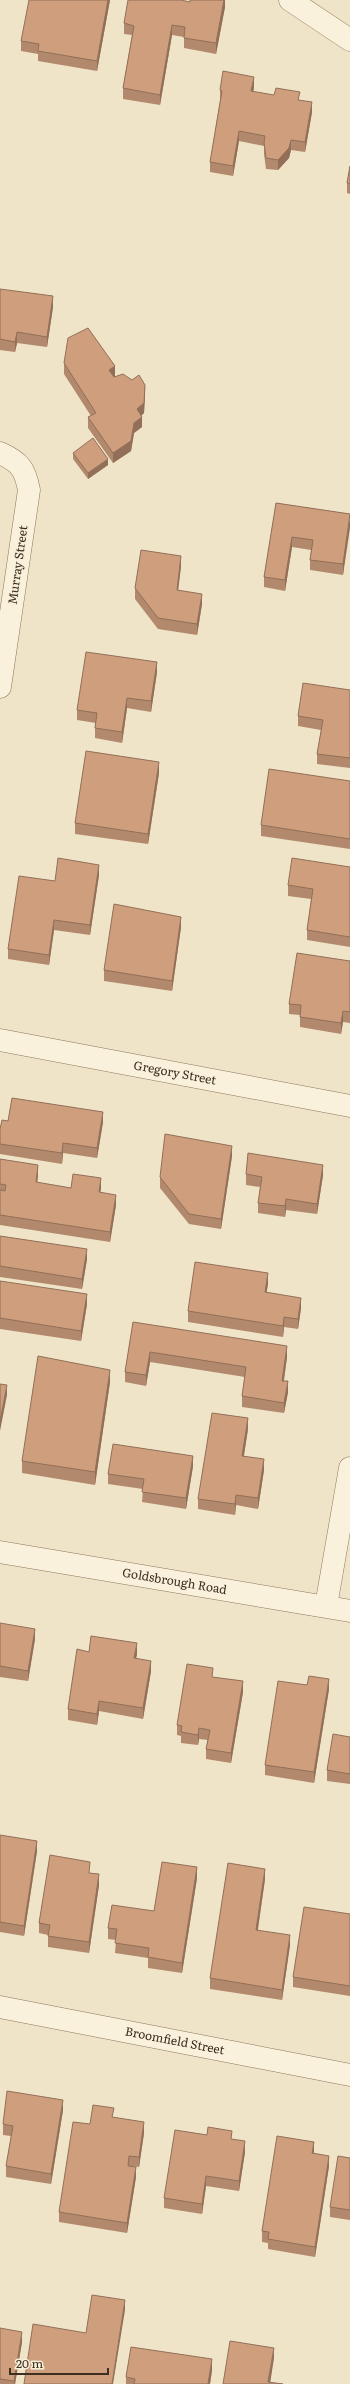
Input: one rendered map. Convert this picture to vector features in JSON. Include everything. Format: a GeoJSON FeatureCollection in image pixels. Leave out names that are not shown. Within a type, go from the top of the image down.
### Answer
{"type":"FeatureCollection","features":[{"type":"Feature","properties":{"kind":"street"},"geometry":{"type":"LineString","coordinates":[[290,0],[350,40]]}},
{"type":"Feature","properties":{"kind":"street","name":"Murray Street"},"geometry":{"type":"LineString","coordinates":[[0,453],[12,459],[26,472],[29,490],[0,687]]}},
{"type":"Feature","properties":{"kind":"street","name":"Gregory Street"},"geometry":{"type":"LineString","coordinates":[[0,1040],[350,1106]]}},
{"type":"Feature","properties":{"kind":"street"},"geometry":{"type":"LineString","coordinates":[[326,1606],[350,1468]]}},
{"type":"Feature","properties":{"kind":"street","name":"Goldsbrough Road"},"geometry":{"type":"LineString","coordinates":[[0,1552],[350,1610]]}},
{"type":"Feature","properties":{"kind":"street","name":"Broomfield Street"},"geometry":{"type":"LineString","coordinates":[[0,2007],[350,2075]]}},
{"type":"Feature","properties":{"kind":"building"},"geometry":{"type":"Polygon","coordinates":[[[29,0],[108,0],[97,61],[38,51],[39,44],[21,41],[29,0]]]}},
{"type":"Feature","properties":{"kind":"building"},"geometry":{"type":"Polygon","coordinates":[[[128,0],[181,0],[190,2],[190,0],[224,0],[216,43],[184,38],[185,27],[172,25],[160,95],[123,88],[134,26],[124,23],[128,0]]]}},
{"type":"Feature","properties":{"kind":"building"},"geometry":{"type":"Polygon","coordinates":[[[223,71],[254,77],[251,91],[274,95],[276,88],[300,92],[298,100],[312,102],[305,142],[291,140],[289,148],[278,160],[266,158],[264,143],[265,136],[239,131],[233,166],[210,162],[222,91],[220,90],[223,71]]]}},
{"type":"Feature","properties":{"kind":"building"},"geometry":{"type":"Polygon","coordinates":[[[350,166],[350,184],[347,183],[350,166]]]}},
{"type":"Feature","properties":{"kind":"building"},"geometry":{"type":"Polygon","coordinates":[[[0,289],[53,296],[47,337],[17,332],[15,342],[0,339],[0,289]]]}},
{"type":"Feature","properties":{"kind":"building"},"geometry":{"type":"Polygon","coordinates":[[[88,328],[115,366],[109,370],[114,377],[123,374],[132,380],[139,375],[145,385],[144,403],[137,409],[142,417],[134,423],[131,441],[113,453],[88,417],[96,413],[64,363],[68,338],[88,328]]]}},
{"type":"Feature","properties":{"kind":"building"},"geometry":{"type":"Polygon","coordinates":[[[93,438],[108,459],[88,473],[73,453],[93,438]]]}},
{"type":"Feature","properties":{"kind":"building"},"geometry":{"type":"Polygon","coordinates":[[[276,503],[350,514],[343,564],[310,560],[313,540],[292,537],[285,580],[264,577],[276,503]]]}},
{"type":"Feature","properties":{"kind":"building"},"geometry":{"type":"Polygon","coordinates":[[[141,550],[181,556],[177,590],[202,594],[197,624],[158,618],[135,588],[141,550]]]}},
{"type":"Feature","properties":{"kind":"building"},"geometry":{"type":"Polygon","coordinates":[[[86,652],[157,662],[151,701],[127,698],[122,732],[95,728],[97,713],[77,710],[86,652]]]}},
{"type":"Feature","properties":{"kind":"building"},"geometry":{"type":"Polygon","coordinates":[[[303,683],[350,690],[350,758],[317,754],[323,720],[298,716],[303,683]]]}},
{"type":"Feature","properties":{"kind":"building"},"geometry":{"type":"Polygon","coordinates":[[[86,751],[159,762],[148,834],[75,823],[86,751]]]}},
{"type":"Feature","properties":{"kind":"building"},"geometry":{"type":"Polygon","coordinates":[[[269,769],[350,781],[350,839],[261,825],[269,769]]]}},
{"type":"Feature","properties":{"kind":"building"},"geometry":{"type":"Polygon","coordinates":[[[58,858],[99,865],[90,925],[54,920],[49,955],[8,949],[19,876],[55,881],[58,858]]]}},
{"type":"Feature","properties":{"kind":"building"},"geometry":{"type":"Polygon","coordinates":[[[292,858],[350,867],[350,937],[307,930],[313,889],[288,885],[292,858]]]}},
{"type":"Feature","properties":{"kind":"building"},"geometry":{"type":"Polygon","coordinates":[[[114,904],[181,917],[172,981],[104,970],[114,904]]]}},
{"type":"Feature","properties":{"kind":"building"},"geometry":{"type":"Polygon","coordinates":[[[297,953],[350,961],[350,1012],[343,1011],[341,1023],[300,1017],[301,1005],[289,1004],[297,953]]]}},
{"type":"Feature","properties":{"kind":"building"},"geometry":{"type":"Polygon","coordinates":[[[12,1098],[103,1112],[97,1148],[63,1143],[62,1153],[0,1144],[0,1129],[2,1120],[8,1121],[12,1098]]]}},
{"type":"Feature","properties":{"kind":"building"},"geometry":{"type":"Polygon","coordinates":[[[165,1134],[232,1146],[221,1219],[189,1214],[160,1177],[165,1134]]]}},
{"type":"Feature","properties":{"kind":"building"},"geometry":{"type":"Polygon","coordinates":[[[248,1153],[323,1165],[317,1204],[286,1199],[285,1206],[258,1203],[262,1177],[246,1174],[248,1153]]]}},
{"type":"Feature","properties":{"kind":"building"},"geometry":{"type":"Polygon","coordinates":[[[0,1159],[38,1165],[36,1182],[71,1188],[73,1174],[101,1178],[99,1192],[116,1195],[110,1232],[0,1215],[0,1190],[5,1191],[6,1185],[0,1184],[0,1159]]]}},
{"type":"Feature","properties":{"kind":"building"},"geometry":{"type":"Polygon","coordinates":[[[0,1236],[87,1249],[82,1279],[0,1266],[0,1236]]]}},
{"type":"Feature","properties":{"kind":"building"},"geometry":{"type":"Polygon","coordinates":[[[195,1262],[268,1273],[265,1292],[301,1298],[298,1319],[284,1317],[283,1326],[188,1311],[195,1262]]]}},
{"type":"Feature","properties":{"kind":"building"},"geometry":{"type":"Polygon","coordinates":[[[0,1281],[87,1294],[81,1331],[0,1318],[0,1281]]]}},
{"type":"Feature","properties":{"kind":"building"},"geometry":{"type":"Polygon","coordinates":[[[133,1322],[287,1346],[282,1381],[288,1381],[284,1403],[242,1396],[246,1367],[150,1352],[146,1375],[125,1372],[133,1322]]]}},
{"type":"Feature","properties":{"kind":"building"},"geometry":{"type":"Polygon","coordinates":[[[38,1356],[110,1370],[95,1472],[22,1461],[38,1356]]]}},
{"type":"Feature","properties":{"kind":"building"},"geometry":{"type":"Polygon","coordinates":[[[0,1384],[7,1385],[0,1421],[0,1384]]]}},
{"type":"Feature","properties":{"kind":"building"},"geometry":{"type":"Polygon","coordinates":[[[212,1413],[248,1418],[242,1456],[264,1459],[258,1498],[236,1495],[235,1504],[198,1499],[212,1413]]]}},
{"type":"Feature","properties":{"kind":"building"},"geometry":{"type":"Polygon","coordinates":[[[113,1444],[193,1456],[186,1498],[142,1492],[144,1479],[108,1474],[113,1444]]]}},
{"type":"Feature","properties":{"kind":"building"},"geometry":{"type":"Polygon","coordinates":[[[0,1623],[35,1629],[28,1671],[0,1666],[0,1623]]]}},
{"type":"Feature","properties":{"kind":"building"},"geometry":{"type":"Polygon","coordinates":[[[91,1636],[137,1643],[134,1658],[151,1661],[143,1708],[99,1701],[97,1714],[68,1709],[77,1649],[89,1652],[91,1636]]]}},
{"type":"Feature","properties":{"kind":"building"},"geometry":{"type":"Polygon","coordinates":[[[187,1664],[213,1668],[212,1677],[243,1681],[231,1753],[206,1749],[210,1730],[199,1728],[198,1735],[181,1732],[182,1726],[177,1725],[187,1664]]]}},
{"type":"Feature","properties":{"kind":"building"},"geometry":{"type":"Polygon","coordinates":[[[309,1676],[329,1679],[314,1772],[265,1765],[278,1681],[307,1685],[309,1676]]]}},
{"type":"Feature","properties":{"kind":"building"},"geometry":{"type":"Polygon","coordinates":[[[333,1734],[350,1737],[350,1774],[327,1770],[333,1734]]]}},
{"type":"Feature","properties":{"kind":"building"},"geometry":{"type":"Polygon","coordinates":[[[0,1835],[37,1841],[24,1926],[0,1922],[0,1835]]]}},
{"type":"Feature","properties":{"kind":"building"},"geometry":{"type":"Polygon","coordinates":[[[50,1855],[90,1862],[89,1873],[99,1874],[89,1942],[48,1936],[50,1925],[39,1923],[50,1855]]]}},
{"type":"Feature","properties":{"kind":"building"},"geometry":{"type":"Polygon","coordinates":[[[162,1862],[197,1867],[182,1963],[148,1957],[149,1948],[115,1943],[117,1929],[108,1928],[112,1905],[154,1911],[162,1862]]]}},
{"type":"Feature","properties":{"kind":"building"},"geometry":{"type":"Polygon","coordinates":[[[228,1863],[265,1869],[256,1930],[290,1935],[282,1990],[210,1978],[228,1863]]]}},
{"type":"Feature","properties":{"kind":"building"},"geometry":{"type":"Polygon","coordinates":[[[304,1907],[350,1914],[350,1986],[293,1977],[304,1907]]]}},
{"type":"Feature","properties":{"kind":"building"},"geometry":{"type":"Polygon","coordinates":[[[7,2091],[63,2100],[51,2174],[6,2166],[13,2126],[3,2124],[7,2091]]]}},
{"type":"Feature","properties":{"kind":"building"},"geometry":{"type":"Polygon","coordinates":[[[93,2105],[114,2108],[112,2117],[144,2122],[139,2157],[129,2156],[128,2166],[136,2167],[127,2223],[59,2212],[73,2122],[90,2124],[93,2105]]]}},
{"type":"Feature","properties":{"kind":"building"},"geometry":{"type":"Polygon","coordinates":[[[208,2127],[232,2131],[231,2139],[245,2141],[239,2181],[206,2176],[202,2204],[164,2198],[175,2130],[207,2135],[208,2127]]]}},
{"type":"Feature","properties":{"kind":"building"},"geometry":{"type":"Polygon","coordinates":[[[277,2136],[314,2142],[312,2153],[329,2156],[315,2247],[268,2239],[269,2232],[262,2231],[277,2136]]]}},
{"type":"Feature","properties":{"kind":"building"},"geometry":{"type":"Polygon","coordinates":[[[338,2156],[350,2158],[350,2210],[330,2207],[338,2156]]]}},
{"type":"Feature","properties":{"kind":"building"},"geometry":{"type":"Polygon","coordinates":[[[92,2295],[125,2300],[112,2384],[24,2384],[33,2324],[86,2333],[92,2295]]]}},
{"type":"Feature","properties":{"kind":"building"},"geometry":{"type":"Polygon","coordinates":[[[0,2328],[22,2332],[14,2381],[0,2379],[0,2328]]]}},
{"type":"Feature","properties":{"kind":"building"},"geometry":{"type":"Polygon","coordinates":[[[230,2341],[274,2348],[268,2382],[283,2384],[223,2384],[230,2341]]]}},
{"type":"Feature","properties":{"kind":"building"},"geometry":{"type":"Polygon","coordinates":[[[131,2347],[212,2359],[208,2384],[134,2384],[135,2379],[126,2377],[131,2347]]]}}]}
